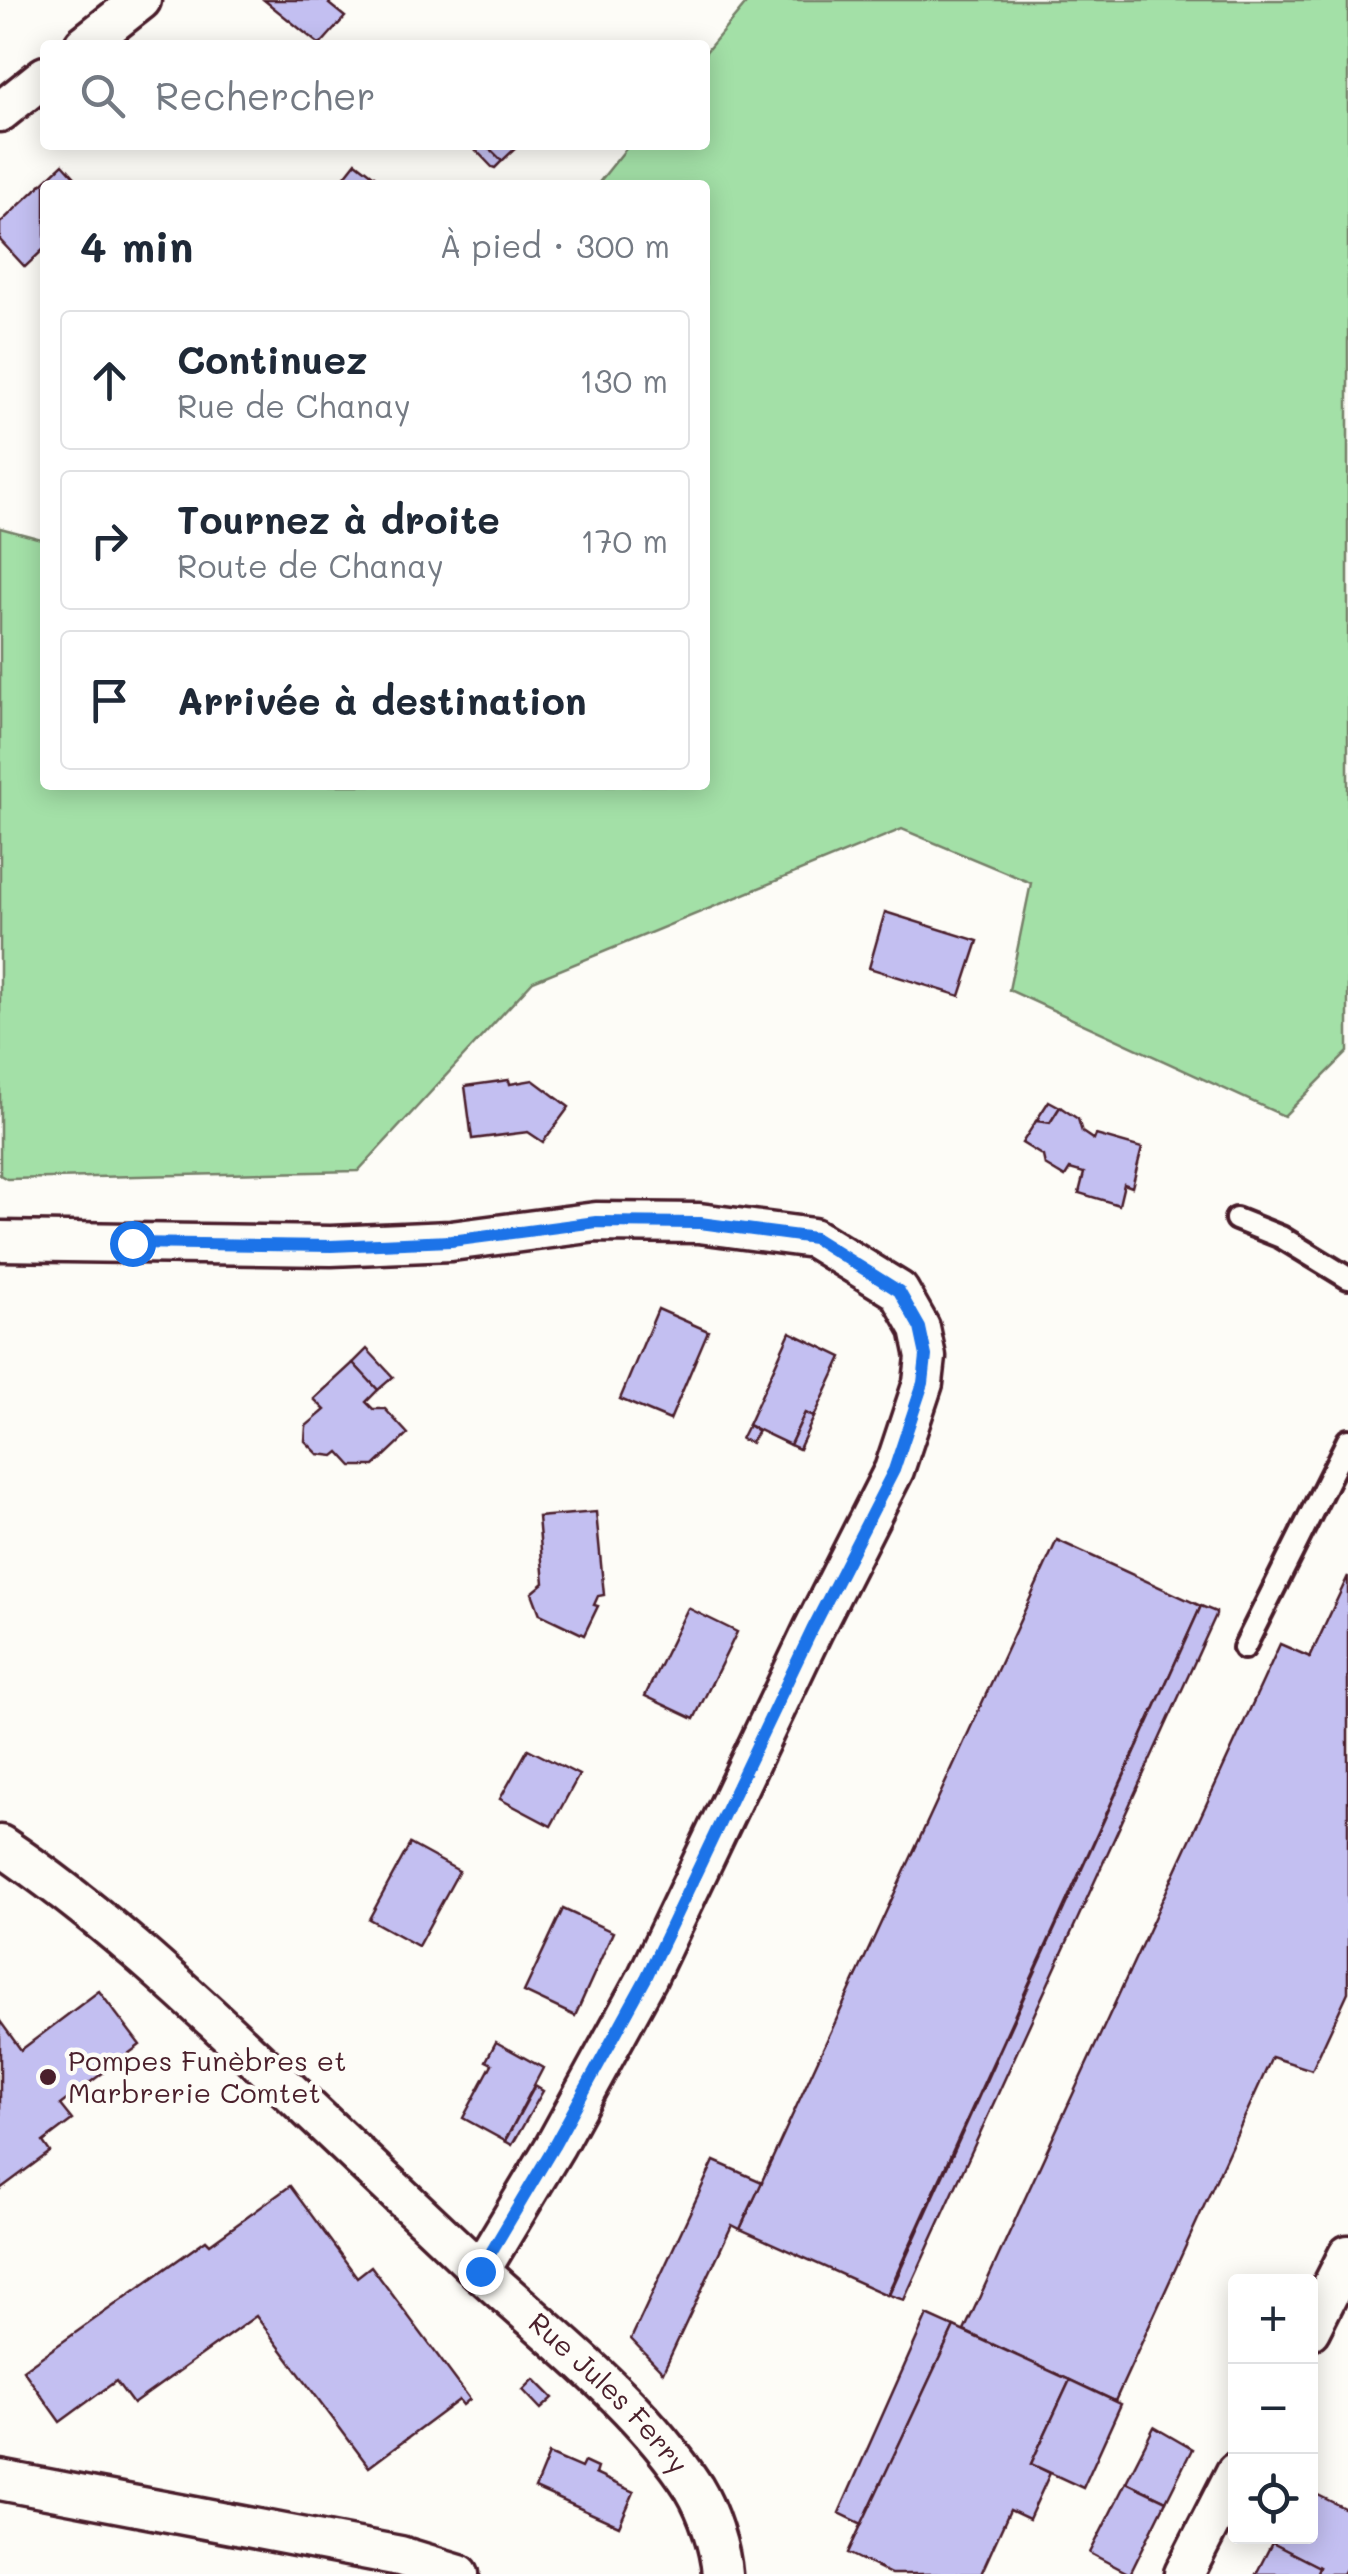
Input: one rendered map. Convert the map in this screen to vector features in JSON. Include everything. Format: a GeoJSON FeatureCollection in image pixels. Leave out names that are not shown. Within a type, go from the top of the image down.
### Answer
{"type":"FeatureCollection","features":[{"type":"Feature","properties":{"kind":"street"},"geometry":{"type":"LineString","coordinates":[[90,40],[141,0]]}},
{"type":"Feature","properties":{"kind":"street"},"geometry":{"type":"LineString","coordinates":[[0,112],[40,80]]}},
{"type":"Feature","properties":{"kind":"street"},"geometry":{"type":"LineString","coordinates":[[0,1242],[331,1246],[451,1241],[596,1222],[700,1223],[814,1238],[899,1291],[920,1328],[926,1356],[923,1383],[894,1470],[812,1630],[646,1978],[480,2271]]}},
{"type":"Feature","properties":{"kind":"street","name":"Rue Jules Ferry"},"geometry":{"type":"LineString","coordinates":[[0,1846],[58,1884],[132,1946],[480,2271],[556,2336],[642,2422],[696,2490],[720,2557],[722,2574]]}},
{"type":"Feature","properties":{"kind":"street"},"geometry":{"type":"LineString","coordinates":[[1318,2314],[1348,2255]]}},
{"type":"Feature","properties":{"kind":"street"},"geometry":{"type":"LineString","coordinates":[[0,2480],[400,2556],[458,2574]]}},
{"type":"Feature","properties":{"kind":"street"},"geometry":{"type":"LineString","coordinates":[[1184,2574],[1228,2488]]}},
{"type":"Feature","properties":{"kind":"lane"},"geometry":{"type":"LineString","coordinates":[[1236,1219],[1281,1236],[1348,1278]]}},
{"type":"Feature","properties":{"kind":"lane"},"geometry":{"type":"LineString","coordinates":[[1244,1648],[1348,1440]]}},
{"type":"Feature","properties":{"kind":"green space"},"geometry":{"type":"Polygon","coordinates":[[[749,0],[1348,0],[1348,1052],[1284,1116],[1009,990],[1031,883],[902,829],[533,981],[358,1171],[7,1179],[0,1175],[0,528],[40,539],[40,790],[710,790],[710,180],[601,180],[625,150],[710,150],[710,47],[749,0]]]}},
{"type":"Feature","properties":{"kind":"building"},"geometry":{"type":"Polygon","coordinates":[[[264,0],[332,0],[329,4],[345,17],[324,40],[314,40],[264,0]]]}},
{"type":"Feature","properties":{"kind":"building"},"geometry":{"type":"Polygon","coordinates":[[[476,150],[491,150],[502,161],[492,167],[476,150]]]}},
{"type":"Feature","properties":{"kind":"building"},"geometry":{"type":"Polygon","coordinates":[[[491,150],[514,150],[502,161],[491,150]]]}},
{"type":"Feature","properties":{"kind":"building"},"geometry":{"type":"Polygon","coordinates":[[[356,162],[379,180],[342,180],[356,162]]]}},
{"type":"Feature","properties":{"kind":"building"},"geometry":{"type":"Polygon","coordinates":[[[63,164],[77,180],[46,180],[63,164]]]}},
{"type":"Feature","properties":{"kind":"building"},"geometry":{"type":"Polygon","coordinates":[[[40,186],[40,253],[25,267],[0,240],[0,223],[40,186]]]}},
{"type":"Feature","properties":{"kind":"building"},"geometry":{"type":"Polygon","coordinates":[[[885,912],[978,941],[960,996],[869,968],[885,912]]]}},
{"type":"Feature","properties":{"kind":"building"},"geometry":{"type":"Polygon","coordinates":[[[509,1080],[510,1084],[533,1080],[569,1107],[543,1142],[528,1132],[472,1139],[465,1086],[509,1080]]]}},
{"type":"Feature","properties":{"kind":"building"},"geometry":{"type":"Polygon","coordinates":[[[1049,1101],[1060,1107],[1050,1123],[1036,1121],[1049,1101]]]}},
{"type":"Feature","properties":{"kind":"building"},"geometry":{"type":"Polygon","coordinates":[[[1060,1107],[1078,1119],[1082,1132],[1094,1140],[1096,1135],[1142,1148],[1132,1187],[1124,1184],[1119,1205],[1079,1193],[1084,1173],[1070,1169],[1065,1177],[1022,1143],[1036,1121],[1050,1123],[1060,1107]]]}},
{"type":"Feature","properties":{"kind":"building"},"geometry":{"type":"Polygon","coordinates":[[[658,1309],[708,1331],[670,1420],[620,1399],[658,1309]]]}},
{"type":"Feature","properties":{"kind":"building"},"geometry":{"type":"Polygon","coordinates":[[[790,1332],[842,1357],[814,1417],[805,1413],[790,1445],[748,1425],[790,1332]]]}},
{"type":"Feature","properties":{"kind":"building"},"geometry":{"type":"Polygon","coordinates":[[[367,1349],[393,1377],[378,1390],[353,1363],[367,1349]]]}},
{"type":"Feature","properties":{"kind":"building"},"geometry":{"type":"Polygon","coordinates":[[[353,1363],[378,1390],[366,1402],[373,1409],[385,1409],[408,1434],[374,1466],[352,1466],[339,1452],[334,1456],[318,1454],[305,1441],[306,1426],[325,1410],[314,1399],[353,1363]]]}},
{"type":"Feature","properties":{"kind":"building"},"geometry":{"type":"Polygon","coordinates":[[[805,1413],[814,1417],[799,1449],[790,1445],[805,1413]]]}},
{"type":"Feature","properties":{"kind":"building"},"geometry":{"type":"Polygon","coordinates":[[[748,1425],[758,1431],[751,1443],[741,1439],[748,1425]]]}},
{"type":"Feature","properties":{"kind":"building"},"geometry":{"type":"Polygon","coordinates":[[[596,1512],[604,1595],[598,1596],[594,1605],[598,1606],[584,1635],[540,1614],[532,1593],[544,1583],[538,1517],[596,1512]]]}},
{"type":"Feature","properties":{"kind":"building"},"geometry":{"type":"Polygon","coordinates":[[[1057,1540],[1201,1606],[887,2295],[740,2229],[1057,1540]]]}},
{"type":"Feature","properties":{"kind":"building"},"geometry":{"type":"Polygon","coordinates":[[[1348,1576],[1348,1992],[1312,2070],[1272,2057],[1115,2401],[964,2331],[1280,1644],[1310,1657],[1348,1576]]]}},
{"type":"Feature","properties":{"kind":"building"},"geometry":{"type":"Polygon","coordinates":[[[1201,1606],[1216,1615],[904,2300],[889,2295],[1201,1606]]]}},
{"type":"Feature","properties":{"kind":"building"},"geometry":{"type":"Polygon","coordinates":[[[688,1608],[737,1632],[694,1719],[645,1696],[688,1608]]]}},
{"type":"Feature","properties":{"kind":"building"},"geometry":{"type":"Polygon","coordinates":[[[528,1749],[579,1775],[551,1826],[500,1799],[528,1749]]]}},
{"type":"Feature","properties":{"kind":"building"},"geometry":{"type":"Polygon","coordinates":[[[410,1844],[459,1871],[418,1946],[369,1919],[410,1844]]]}},
{"type":"Feature","properties":{"kind":"building"},"geometry":{"type":"Polygon","coordinates":[[[563,1909],[613,1932],[575,2016],[524,1992],[563,1909]]]}},
{"type":"Feature","properties":{"kind":"building","name":"Pompes Funèbres et Marbrerie Comtet"},"geometry":{"type":"Polygon","coordinates":[[[99,1991],[140,2045],[60,2105],[72,2120],[43,2142],[50,2152],[0,2189],[0,2021],[21,2050],[99,1991]]]}},
{"type":"Feature","properties":{"kind":"building"},"geometry":{"type":"Polygon","coordinates":[[[496,2042],[543,2068],[505,2141],[463,2118],[492,2064],[486,2061],[496,2042]]]}},
{"type":"Feature","properties":{"kind":"building"},"geometry":{"type":"Polygon","coordinates":[[[535,2086],[543,2091],[512,2145],[505,2141],[535,2086]]]}},
{"type":"Feature","properties":{"kind":"building"},"geometry":{"type":"Polygon","coordinates":[[[714,2161],[762,2182],[740,2229],[732,2225],[663,2372],[631,2339],[714,2161]]]}},
{"type":"Feature","properties":{"kind":"building"},"geometry":{"type":"Polygon","coordinates":[[[290,2186],[357,2277],[371,2266],[470,2399],[463,2405],[459,2400],[369,2467],[256,2316],[133,2404],[116,2381],[60,2422],[23,2370],[206,2240],[210,2244],[290,2186]]]}},
{"type":"Feature","properties":{"kind":"building"},"geometry":{"type":"Polygon","coordinates":[[[927,2315],[954,2327],[862,2524],[839,2513],[927,2315]]]}},
{"type":"Feature","properties":{"kind":"building"},"geometry":{"type":"Polygon","coordinates":[[[954,2327],[1070,2380],[1031,2464],[1050,2473],[1029,2519],[1010,2510],[981,2574],[891,2574],[848,2553],[954,2327]]]}},
{"type":"Feature","properties":{"kind":"building"},"geometry":{"type":"Polygon","coordinates":[[[534,2379],[553,2398],[541,2409],[523,2390],[534,2379]]]}},
{"type":"Feature","properties":{"kind":"building"},"geometry":{"type":"Polygon","coordinates":[[[1070,2380],[1121,2404],[1083,2488],[1031,2464],[1070,2380]]]}},
{"type":"Feature","properties":{"kind":"building"},"geometry":{"type":"Polygon","coordinates":[[[1154,2427],[1192,2449],[1166,2501],[1126,2482],[1154,2427]]]}},
{"type":"Feature","properties":{"kind":"building"},"geometry":{"type":"Polygon","coordinates":[[[549,2454],[581,2468],[584,2462],[597,2468],[595,2474],[634,2492],[619,2526],[535,2488],[549,2454]]]}},
{"type":"Feature","properties":{"kind":"building"},"geometry":{"type":"Polygon","coordinates":[[[1126,2482],[1166,2501],[1130,2574],[1090,2553],[1126,2482]]]}},
{"type":"Feature","properties":{"kind":"building"},"geometry":{"type":"Polygon","coordinates":[[[1318,2495],[1348,2510],[1348,2565],[1343,2574],[1316,2574],[1319,2567],[1274,2544],[1318,2544],[1318,2495]]]}},
{"type":"Feature","properties":{"kind":"building"},"geometry":{"type":"Polygon","coordinates":[[[1271,2544],[1319,2567],[1316,2574],[1256,2574],[1271,2544]]]}},
{"type":"Feature","properties":{"kind":"place","name":"Pompes Funèbres et Marbrerie Comtet"},"geometry":{"type":"Point","coordinates":[48,2077]}},
{"type":"Feature","properties":{"kind":"route"},"geometry":{"type":"LineString","coordinates":[[132,1243],[331,1246],[451,1241],[596,1222],[700,1223],[814,1238],[899,1291],[920,1328],[926,1356],[923,1383],[894,1470],[812,1630],[646,1978],[480,2271]]}}]}
